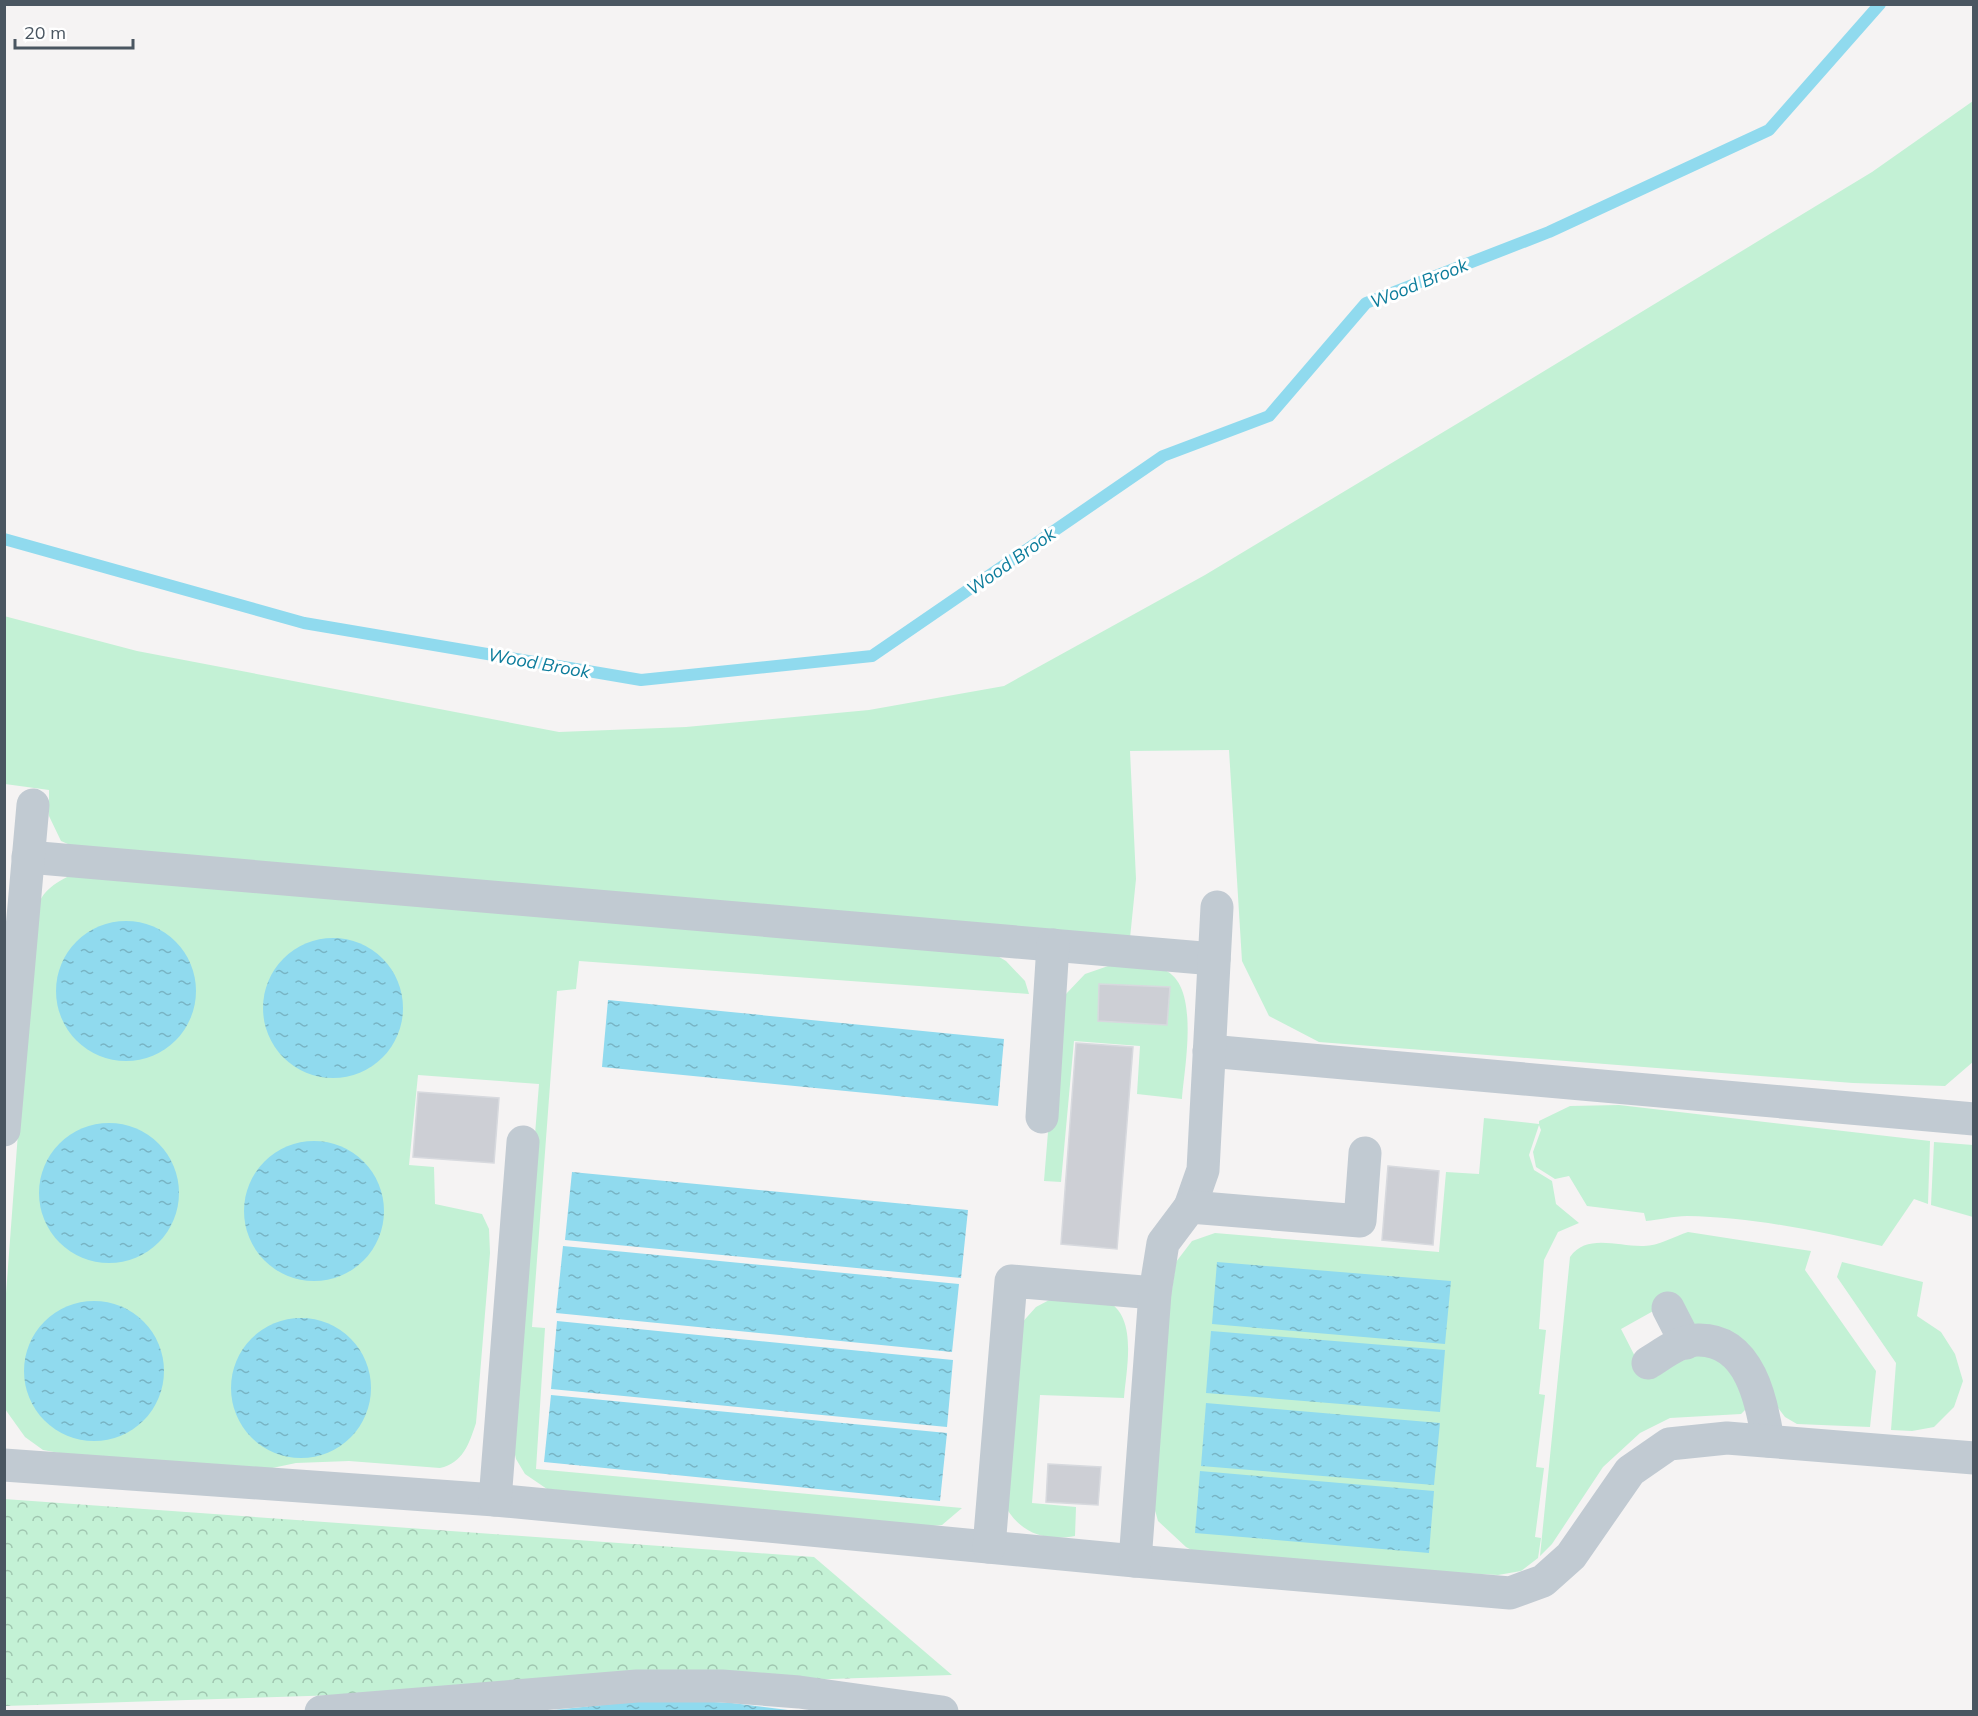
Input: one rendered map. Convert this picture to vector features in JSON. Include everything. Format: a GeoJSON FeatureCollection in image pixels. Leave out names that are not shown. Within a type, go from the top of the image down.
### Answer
{"type":"FeatureCollection","features":[{"type":"Feature","properties":{"kind":"street"},"geometry":{"type":"LineString","coordinates":[[4,1130],[33,805]]}},
{"type":"Feature","properties":{"kind":"street"},"geometry":{"type":"LineString","coordinates":[[28,857],[1214,959]]}},
{"type":"Feature","properties":{"kind":"street"},"geometry":{"type":"LineString","coordinates":[[1135,1561],[1155,1293],[1163,1243],[1190,1207],[1203,1170],[1217,908]]}},
{"type":"Feature","properties":{"kind":"street"},"geometry":{"type":"LineString","coordinates":[[1042,1118],[1053,945]]}},
{"type":"Feature","properties":{"kind":"street"},"geometry":{"type":"LineString","coordinates":[[1209,1051],[1974,1119]]}},
{"type":"Feature","properties":{"kind":"street"},"geometry":{"type":"LineString","coordinates":[[495,1500],[523,1142]]}},
{"type":"Feature","properties":{"kind":"street"},"geometry":{"type":"LineString","coordinates":[[1190,1207],[1360,1221],[1365,1154]]}},
{"type":"Feature","properties":{"kind":"street"},"geometry":{"type":"LineString","coordinates":[[989,1547],[1011,1281],[1155,1293]]}},
{"type":"Feature","properties":{"kind":"street"},"geometry":{"type":"LineString","coordinates":[[1668,1308],[1686,1343]]}},
{"type":"Feature","properties":{"kind":"street"},"geometry":{"type":"LineString","coordinates":[[1648,1363],[1674,1347],[1686,1343],[1697,1340],[1718,1343],[1741,1359],[1754,1383],[1762,1406],[1768,1441]]}},
{"type":"Feature","properties":{"kind":"street"},"geometry":{"type":"LineString","coordinates":[[4,1465],[495,1500],[1135,1561],[1510,1593],[1544,1581],[1571,1556],[1630,1471],[1669,1444],[1727,1438],[1973,1450]]}},
{"type":"Feature","properties":{"kind":"street"},"geometry":{"type":"LineString","coordinates":[[321,1712],[637,1686],[722,1686],[799,1692],[942,1712]]}},
{"type":"Feature","properties":{"kind":"green space"},"geometry":{"type":"Polygon","coordinates":[[[1973,101],[1974,1061],[1945,1086],[1853,1083],[1319,1042],[1269,1016],[1242,961],[1229,750],[1130,751],[1136,879],[1130,938],[84,851],[61,841],[49,816],[49,790],[5,784],[4,616],[137,651],[559,732],[686,727],[869,710],[1004,686],[1205,575],[1480,410],[1872,172],[1973,101]]]}},
{"type":"Feature","properties":{"kind":"green space"},"geometry":{"type":"Polygon","coordinates":[[[71,875],[982,947],[1006,961],[1025,981],[1029,994],[579,961],[576,989],[557,991],[532,1327],[545,1328],[536,1469],[962,1508],[942,1525],[922,1527],[547,1489],[525,1474],[516,1459],[508,1425],[517,1362],[539,1084],[418,1075],[409,1165],[434,1167],[435,1204],[482,1214],[489,1229],[490,1253],[476,1423],[468,1445],[460,1457],[440,1468],[349,1461],[296,1463],[258,1471],[65,1454],[43,1450],[25,1437],[5,1409],[5,1307],[34,919],[39,903],[46,892],[71,875]]]}},
{"type":"Feature","properties":{"kind":"green space"},"geometry":{"type":"Polygon","coordinates":[[[1114,964],[1161,969],[1174,976],[1182,990],[1188,1026],[1182,1099],[1137,1094],[1140,1046],[1074,1041],[1061,1182],[1044,1181],[1058,1010],[1066,994],[1085,974],[1114,964]]]}},
{"type":"Feature","properties":{"kind":"green space"},"geometry":{"type":"Polygon","coordinates":[[[1619,1105],[1930,1141],[1928,1204],[1914,1199],[1882,1246],[1809,1230],[1736,1219],[1687,1216],[1646,1221],[1644,1213],[1587,1206],[1569,1176],[1555,1179],[1536,1167],[1533,1152],[1541,1130],[1539,1125],[1529,1155],[1534,1170],[1552,1181],[1556,1204],[1579,1223],[1558,1232],[1544,1260],[1539,1329],[1546,1330],[1539,1394],[1545,1395],[1536,1467],[1544,1468],[1535,1537],[1541,1538],[1538,1558],[1521,1571],[1498,1575],[1206,1558],[1186,1547],[1158,1521],[1149,1489],[1157,1390],[1176,1262],[1192,1241],[1215,1233],[1439,1252],[1446,1172],[1479,1174],[1484,1118],[1539,1124],[1539,1121],[1570,1106],[1619,1105]]]}},
{"type":"Feature","properties":{"kind":"green space"},"geometry":{"type":"Polygon","coordinates":[[[1934,1142],[1973,1145],[1973,1217],[1931,1205],[1934,1142]]]}},
{"type":"Feature","properties":{"kind":"green space"},"geometry":{"type":"Polygon","coordinates":[[[1688,1232],[1811,1251],[1805,1270],[1876,1371],[1870,1427],[1797,1424],[1785,1417],[1772,1400],[1700,1330],[1673,1300],[1621,1329],[1646,1378],[1671,1365],[1705,1352],[1734,1368],[1748,1407],[1741,1414],[1670,1418],[1640,1433],[1603,1467],[1552,1544],[1540,1556],[1570,1257],[1585,1245],[1594,1243],[1649,1246],[1688,1232]]]}},
{"type":"Feature","properties":{"kind":"green space"},"geometry":{"type":"Polygon","coordinates":[[[1842,1262],[1923,1282],[1917,1316],[1941,1332],[1955,1354],[1963,1381],[1954,1407],[1934,1427],[1912,1431],[1891,1430],[1896,1363],[1837,1277],[1842,1262]]]}},
{"type":"Feature","properties":{"kind":"green space"},"geometry":{"type":"Polygon","coordinates":[[[1055,1297],[1088,1297],[1105,1300],[1116,1307],[1123,1318],[1128,1344],[1124,1398],[1040,1395],[1032,1503],[1076,1507],[1075,1536],[1063,1537],[1042,1536],[1024,1528],[1016,1521],[1003,1502],[1019,1326],[1036,1307],[1055,1297]]]}},
{"type":"Feature","properties":{"kind":"green space"},"geometry":{"type":"Polygon","coordinates":[[[4,1499],[814,1557],[952,1675],[5,1706],[4,1499]]]}},
{"type":"Feature","properties":{"kind":"water"},"geometry":{"type":"Polygon","coordinates":[[[126,921],[153,926],[176,941],[191,964],[196,991],[191,1018],[176,1041],[153,1056],[126,1061],[99,1056],[76,1041],[61,1018],[56,991],[61,964],[76,941],[99,926],[126,921]]]}},
{"type":"Feature","properties":{"kind":"water"},"geometry":{"type":"Polygon","coordinates":[[[333,938],[360,943],[383,958],[398,981],[403,1008],[398,1035],[383,1058],[360,1073],[333,1078],[306,1073],[283,1058],[268,1035],[263,1008],[268,981],[283,958],[306,943],[333,938]]]}},
{"type":"Feature","properties":{"kind":"water"},"geometry":{"type":"Polygon","coordinates":[[[608,1000],[1004,1039],[998,1106],[602,1067],[608,1000]]]}},
{"type":"Feature","properties":{"kind":"water"},"geometry":{"type":"Polygon","coordinates":[[[109,1123],[136,1128],[159,1143],[174,1166],[179,1193],[174,1220],[159,1243],[136,1258],[109,1263],[82,1258],[59,1243],[44,1220],[39,1193],[44,1166],[59,1143],[82,1128],[109,1123]]]}},
{"type":"Feature","properties":{"kind":"water"},"geometry":{"type":"Polygon","coordinates":[[[314,1141],[341,1146],[364,1161],[379,1184],[384,1211],[379,1238],[364,1261],[341,1276],[314,1281],[287,1276],[264,1261],[249,1238],[244,1211],[249,1184],[264,1161],[287,1146],[314,1141]]]}},
{"type":"Feature","properties":{"kind":"water"},"geometry":{"type":"Polygon","coordinates":[[[572,1172],[968,1210],[961,1278],[565,1240],[572,1172]]]}},
{"type":"Feature","properties":{"kind":"water"},"geometry":{"type":"Polygon","coordinates":[[[563,1246],[959,1284],[952,1352],[556,1313],[563,1246]]]}},
{"type":"Feature","properties":{"kind":"water"},"geometry":{"type":"Polygon","coordinates":[[[1217,1262],[1451,1281],[1445,1344],[1212,1324],[1217,1262]]]}},
{"type":"Feature","properties":{"kind":"water"},"geometry":{"type":"Polygon","coordinates":[[[94,1301],[121,1306],[144,1321],[159,1344],[164,1371],[159,1398],[144,1421],[121,1436],[94,1441],[67,1436],[44,1421],[29,1398],[24,1371],[29,1344],[44,1321],[67,1306],[94,1301]]]}},
{"type":"Feature","properties":{"kind":"water"},"geometry":{"type":"Polygon","coordinates":[[[301,1318],[328,1323],[351,1338],[366,1361],[371,1388],[366,1415],[351,1438],[328,1453],[301,1458],[274,1453],[251,1438],[236,1415],[231,1388],[236,1361],[251,1338],[274,1323],[301,1318]]]}},
{"type":"Feature","properties":{"kind":"water"},"geometry":{"type":"Polygon","coordinates":[[[557,1321],[953,1360],[947,1427],[551,1389],[557,1321]]]}},
{"type":"Feature","properties":{"kind":"water"},"geometry":{"type":"Polygon","coordinates":[[[1211,1331],[1445,1350],[1440,1412],[1206,1393],[1211,1331]]]}},
{"type":"Feature","properties":{"kind":"water"},"geometry":{"type":"Polygon","coordinates":[[[551,1395],[947,1433],[940,1501],[544,1462],[551,1395]]]}},
{"type":"Feature","properties":{"kind":"water"},"geometry":{"type":"Polygon","coordinates":[[[1206,1403],[1440,1423],[1434,1485],[1201,1466],[1206,1403]]]}},
{"type":"Feature","properties":{"kind":"water"},"geometry":{"type":"Polygon","coordinates":[[[1200,1471],[1434,1491],[1429,1553],[1195,1533],[1200,1471]]]}},
{"type":"Feature","properties":{"kind":"water"},"geometry":{"type":"Polygon","coordinates":[[[660,1699],[732,1703],[796,1711],[534,1712],[660,1699]]]}},
{"type":"Feature","properties":{"kind":"building"},"geometry":{"type":"Polygon","coordinates":[[[1099,984],[1170,987],[1167,1025],[1098,1021],[1099,984]]]}},
{"type":"Feature","properties":{"kind":"building"},"geometry":{"type":"Polygon","coordinates":[[[1076,1043],[1133,1047],[1117,1249],[1061,1244],[1076,1043]]]}},
{"type":"Feature","properties":{"kind":"building"},"geometry":{"type":"Polygon","coordinates":[[[418,1092],[499,1098],[494,1163],[413,1157],[418,1092]]]}},
{"type":"Feature","properties":{"kind":"building"},"geometry":{"type":"Polygon","coordinates":[[[1388,1166],[1439,1171],[1433,1245],[1382,1240],[1388,1166]]]}},
{"type":"Feature","properties":{"kind":"building"},"geometry":{"type":"Polygon","coordinates":[[[1048,1464],[1101,1467],[1098,1505],[1046,1502],[1048,1464]]]}},
{"type":"Feature","properties":{"kind":"waterway","name":"Wood Brook"},"geometry":{"type":"LineString","coordinates":[[4,539],[304,623],[641,680],[872,656],[1163,456],[1269,416],[1366,303],[1549,232],[1769,130],[1880,4]]}}]}
